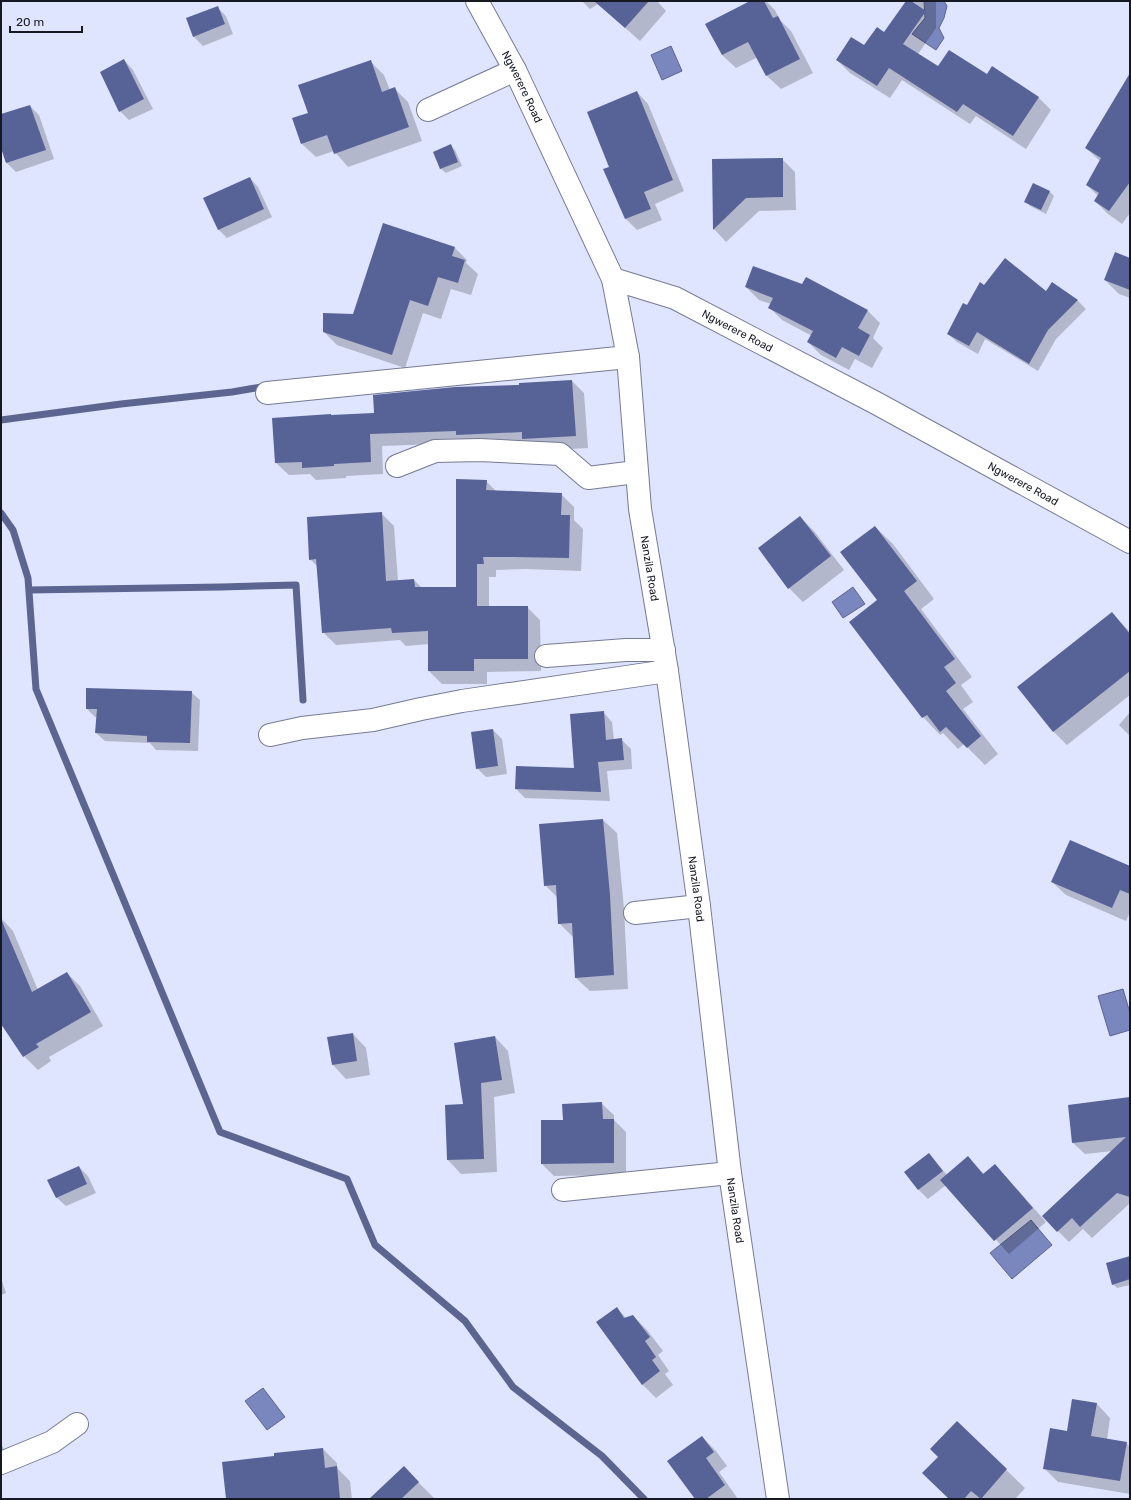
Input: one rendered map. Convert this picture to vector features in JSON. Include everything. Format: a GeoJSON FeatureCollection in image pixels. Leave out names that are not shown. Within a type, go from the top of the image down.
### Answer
{"type":"FeatureCollection","features":[{"type":"Feature","properties":{"kind":"street","name":"Ngwerere Road"},"geometry":{"type":"LineString","coordinates":[[477,1],[515,70],[613,279],[675,298],[876,403],[1130,542]]}},
{"type":"Feature","properties":{"kind":"street"},"geometry":{"type":"LineString","coordinates":[[428,110],[515,70]]}},
{"type":"Feature","properties":{"kind":"street","name":"Nanzila Road"},"geometry":{"type":"LineString","coordinates":[[613,279],[628,357],[640,509],[667,671],[699,906],[730,1173],[778,1499]]}},
{"type":"Feature","properties":{"kind":"street"},"geometry":{"type":"LineString","coordinates":[[268,393],[628,357]]}},
{"type":"Feature","properties":{"kind":"street"},"geometry":{"type":"LineString","coordinates":[[397,466],[435,451],[480,450],[560,454],[588,478],[636,472]]}},
{"type":"Feature","properties":{"kind":"street"},"geometry":{"type":"LineString","coordinates":[[546,656],[626,650],[664,650]]}},
{"type":"Feature","properties":{"kind":"street"},"geometry":{"type":"LineString","coordinates":[[270,735],[302,728],[333,726],[373,720],[421,708],[462,701],[667,671]]}},
{"type":"Feature","properties":{"kind":"street"},"geometry":{"type":"LineString","coordinates":[[634,913],[699,906]]}},
{"type":"Feature","properties":{"kind":"street"},"geometry":{"type":"LineString","coordinates":[[563,1190],[730,1173]]}},
{"type":"Feature","properties":{"kind":"street"},"geometry":{"type":"LineString","coordinates":[[1,1463],[52,1442],[77,1424]]}},
{"type":"Feature","properties":{"kind":"water"},"geometry":{"type":"Polygon","coordinates":[[[924,1],[944,1],[947,6],[944,18],[939,28],[944,38],[936,50],[912,34],[925,18],[924,1]]]}},
{"type":"Feature","properties":{"kind":"water"},"geometry":{"type":"Polygon","coordinates":[[[671,46],[682,71],[662,80],[651,55],[671,46]]]}},
{"type":"Feature","properties":{"kind":"water"},"geometry":{"type":"Polygon","coordinates":[[[853,587],[865,604],[843,618],[832,602],[853,587]]]}},
{"type":"Feature","properties":{"kind":"water"},"geometry":{"type":"Polygon","coordinates":[[[1123,989],[1130,1013],[1130,1030],[1110,1036],[1098,996],[1123,989]]]}},
{"type":"Feature","properties":{"kind":"water"},"geometry":{"type":"Polygon","coordinates":[[[1031,1220],[1052,1245],[1012,1279],[990,1253],[1031,1220]]]}},
{"type":"Feature","properties":{"kind":"water"},"geometry":{"type":"Polygon","coordinates":[[[263,1388],[285,1417],[267,1430],[245,1401],[263,1388]]]}},
{"type":"Feature","properties":{"kind":"building"},"geometry":{"type":"Polygon","coordinates":[[[594,1],[649,1],[625,28],[594,1]]]}},
{"type":"Feature","properties":{"kind":"building"},"geometry":{"type":"Polygon","coordinates":[[[750,1],[764,1],[773,18],[778,16],[800,59],[766,76],[748,42],[722,55],[705,24],[750,1]]]}},
{"type":"Feature","properties":{"kind":"building"},"geometry":{"type":"Polygon","coordinates":[[[906,1],[911,1],[926,11],[903,44],[938,66],[949,50],[987,74],[992,66],[1039,97],[1013,136],[963,104],[957,112],[889,68],[877,86],[836,60],[851,37],[864,45],[877,27],[884,32],[906,1]]]}},
{"type":"Feature","properties":{"kind":"building"},"geometry":{"type":"Polygon","coordinates":[[[218,6],[225,24],[193,37],[186,18],[218,6]]]}},
{"type":"Feature","properties":{"kind":"building"},"geometry":{"type":"Polygon","coordinates":[[[124,59],[144,99],[119,112],[100,72],[124,59]]]}},
{"type":"Feature","properties":{"kind":"building"},"geometry":{"type":"Polygon","coordinates":[[[371,60],[382,92],[395,87],[409,127],[334,154],[327,135],[301,144],[292,118],[308,113],[298,85],[371,60]]]}},
{"type":"Feature","properties":{"kind":"building"},"geometry":{"type":"Polygon","coordinates":[[[1130,73],[1130,182],[1109,211],[1094,201],[1099,193],[1086,185],[1101,158],[1085,148],[1130,73]]]}},
{"type":"Feature","properties":{"kind":"building"},"geometry":{"type":"Polygon","coordinates":[[[637,91],[673,180],[644,192],[651,209],[625,219],[603,169],[609,167],[587,112],[637,91]]]}},
{"type":"Feature","properties":{"kind":"building"},"geometry":{"type":"Polygon","coordinates":[[[30,105],[46,150],[6,163],[1,148],[1,114],[30,105]]]}},
{"type":"Feature","properties":{"kind":"building"},"geometry":{"type":"Polygon","coordinates":[[[451,144],[458,162],[440,169],[433,152],[451,144]]]}},
{"type":"Feature","properties":{"kind":"building"},"geometry":{"type":"Polygon","coordinates":[[[783,158],[783,197],[746,198],[713,230],[712,159],[783,158]]]}},
{"type":"Feature","properties":{"kind":"building"},"geometry":{"type":"Polygon","coordinates":[[[250,177],[264,209],[218,230],[203,198],[250,177]]]}},
{"type":"Feature","properties":{"kind":"building"},"geometry":{"type":"Polygon","coordinates":[[[1033,183],[1050,191],[1041,210],[1024,202],[1033,183]]]}},
{"type":"Feature","properties":{"kind":"building"},"geometry":{"type":"Polygon","coordinates":[[[383,223],[455,247],[452,256],[465,260],[458,283],[438,277],[428,306],[410,300],[392,355],[323,332],[323,313],[353,314],[383,223]]]}},
{"type":"Feature","properties":{"kind":"building"},"geometry":{"type":"Polygon","coordinates":[[[1115,252],[1130,258],[1130,290],[1104,280],[1115,252]]]}},
{"type":"Feature","properties":{"kind":"building"},"geometry":{"type":"Polygon","coordinates":[[[1005,258],[1046,291],[1052,282],[1078,300],[1048,330],[1029,364],[977,332],[969,346],[947,334],[963,303],[967,305],[980,282],[984,285],[1005,258]]]}},
{"type":"Feature","properties":{"kind":"building"},"geometry":{"type":"Polygon","coordinates":[[[753,266],[802,284],[806,277],[868,310],[858,328],[870,335],[859,356],[842,347],[836,358],[807,342],[813,331],[768,308],[773,298],[745,287],[753,266]]]}},
{"type":"Feature","properties":{"kind":"building"},"geometry":{"type":"Polygon","coordinates":[[[572,380],[576,436],[522,439],[522,432],[456,435],[456,431],[370,434],[371,462],[334,464],[334,466],[302,468],[302,462],[275,463],[272,418],[374,413],[373,395],[455,387],[519,385],[519,383],[572,380]]]}},
{"type":"Feature","properties":{"kind":"building"},"geometry":{"type":"Polygon","coordinates":[[[456,479],[487,480],[486,490],[562,493],[561,515],[570,515],[569,558],[483,557],[484,564],[477,564],[477,606],[528,606],[528,659],[474,659],[474,671],[428,671],[428,631],[392,633],[391,628],[322,633],[316,559],[309,560],[307,517],[382,512],[386,581],[414,579],[415,587],[456,587],[456,479]]]}},
{"type":"Feature","properties":{"kind":"building"},"geometry":{"type":"Polygon","coordinates":[[[800,516],[831,556],[788,589],[758,548],[800,516]]]}},
{"type":"Feature","properties":{"kind":"building"},"geometry":{"type":"Polygon","coordinates":[[[875,526],[917,581],[904,591],[955,659],[944,667],[956,683],[946,691],[981,736],[967,748],[946,727],[940,732],[927,715],[922,718],[849,622],[877,600],[840,552],[875,526]]]}},
{"type":"Feature","properties":{"kind":"building"},"geometry":{"type":"Polygon","coordinates":[[[1112,612],[1130,634],[1130,671],[1053,732],[1017,687],[1112,612]]]}},
{"type":"Feature","properties":{"kind":"building"},"geometry":{"type":"Polygon","coordinates":[[[86,688],[192,691],[190,743],[147,742],[147,736],[95,733],[97,709],[86,709],[86,688]]]}},
{"type":"Feature","properties":{"kind":"building"},"geometry":{"type":"Polygon","coordinates":[[[604,711],[606,740],[622,738],[624,760],[598,762],[601,792],[515,789],[516,766],[574,768],[570,714],[604,711]]]}},
{"type":"Feature","properties":{"kind":"building"},"geometry":{"type":"Polygon","coordinates":[[[493,729],[498,766],[476,769],[471,732],[493,729]]]}},
{"type":"Feature","properties":{"kind":"building"},"geometry":{"type":"Polygon","coordinates":[[[603,819],[610,895],[614,975],[575,978],[572,923],[558,924],[556,885],[544,886],[539,824],[603,819]]]}},
{"type":"Feature","properties":{"kind":"building"},"geometry":{"type":"Polygon","coordinates":[[[1070,840],[1130,866],[1130,894],[1120,890],[1112,908],[1051,882],[1070,840]]]}},
{"type":"Feature","properties":{"kind":"building"},"geometry":{"type":"Polygon","coordinates":[[[1,919],[32,992],[67,972],[91,1012],[36,1044],[39,1047],[23,1057],[1,1024],[1,919]]]}},
{"type":"Feature","properties":{"kind":"building"},"geometry":{"type":"Polygon","coordinates":[[[353,1033],[357,1061],[332,1065],[327,1037],[353,1033]]]}},
{"type":"Feature","properties":{"kind":"building"},"geometry":{"type":"Polygon","coordinates":[[[495,1036],[502,1080],[481,1083],[484,1159],[447,1160],[445,1105],[463,1104],[454,1043],[495,1036]]]}},
{"type":"Feature","properties":{"kind":"building"},"geometry":{"type":"Polygon","coordinates":[[[1130,1097],[1130,1197],[1117,1193],[1080,1227],[1072,1218],[1057,1232],[1042,1216],[1126,1137],[1072,1143],[1068,1105],[1130,1097]]]}},
{"type":"Feature","properties":{"kind":"building"},"geometry":{"type":"Polygon","coordinates":[[[602,1102],[603,1119],[614,1119],[614,1163],[541,1164],[541,1120],[563,1120],[562,1104],[602,1102]]]}},
{"type":"Feature","properties":{"kind":"building"},"geometry":{"type":"Polygon","coordinates":[[[929,1153],[943,1171],[918,1190],[904,1172],[929,1153]]]}},
{"type":"Feature","properties":{"kind":"building"},"geometry":{"type":"Polygon","coordinates":[[[968,1156],[983,1174],[995,1164],[1033,1208],[994,1241],[940,1180],[968,1156]]]}},
{"type":"Feature","properties":{"kind":"building"},"geometry":{"type":"Polygon","coordinates":[[[79,1166],[87,1184],[56,1198],[47,1180],[79,1166]]]}},
{"type":"Feature","properties":{"kind":"building"},"geometry":{"type":"Polygon","coordinates":[[[1130,1256],[1130,1279],[1112,1285],[1106,1263],[1130,1256]]]}},
{"type":"Feature","properties":{"kind":"building"},"geometry":{"type":"Polygon","coordinates":[[[617,1307],[624,1318],[633,1315],[650,1337],[645,1341],[656,1357],[652,1360],[660,1371],[642,1385],[596,1322],[617,1307]]]}},
{"type":"Feature","properties":{"kind":"building"},"geometry":{"type":"Polygon","coordinates":[[[1072,1399],[1097,1403],[1091,1436],[1127,1442],[1120,1481],[1043,1469],[1050,1428],[1067,1431],[1072,1399]]]}},
{"type":"Feature","properties":{"kind":"building"},"geometry":{"type":"Polygon","coordinates":[[[957,1421],[1007,1469],[981,1499],[971,1491],[964,1499],[949,1499],[922,1473],[938,1457],[930,1449],[957,1421]]]}},
{"type":"Feature","properties":{"kind":"building"},"geometry":{"type":"Polygon","coordinates":[[[702,1436],[714,1452],[706,1458],[725,1485],[706,1499],[695,1499],[667,1461],[702,1436]]]}},
{"type":"Feature","properties":{"kind":"building"},"geometry":{"type":"Polygon","coordinates":[[[323,1448],[325,1468],[337,1466],[340,1499],[226,1499],[222,1462],[274,1456],[274,1453],[323,1448]]]}},
{"type":"Feature","properties":{"kind":"building"},"geometry":{"type":"Polygon","coordinates":[[[404,1466],[419,1482],[401,1499],[369,1499],[404,1466]]]}},
{"type":"Feature","properties":{"kind":"waterway"},"geometry":{"type":"LineString","coordinates":[[1,420],[121,404],[232,392],[267,386]]}},
{"type":"Feature","properties":{"kind":"waterway"},"geometry":{"type":"LineString","coordinates":[[1,513],[13,530],[28,578],[36,689],[220,1132],[347,1179],[375,1245],[465,1321],[513,1387],[602,1456],[644,1499]]}},
{"type":"Feature","properties":{"kind":"waterway"},"geometry":{"type":"LineString","coordinates":[[29,590],[296,585],[303,700]]}}]}
